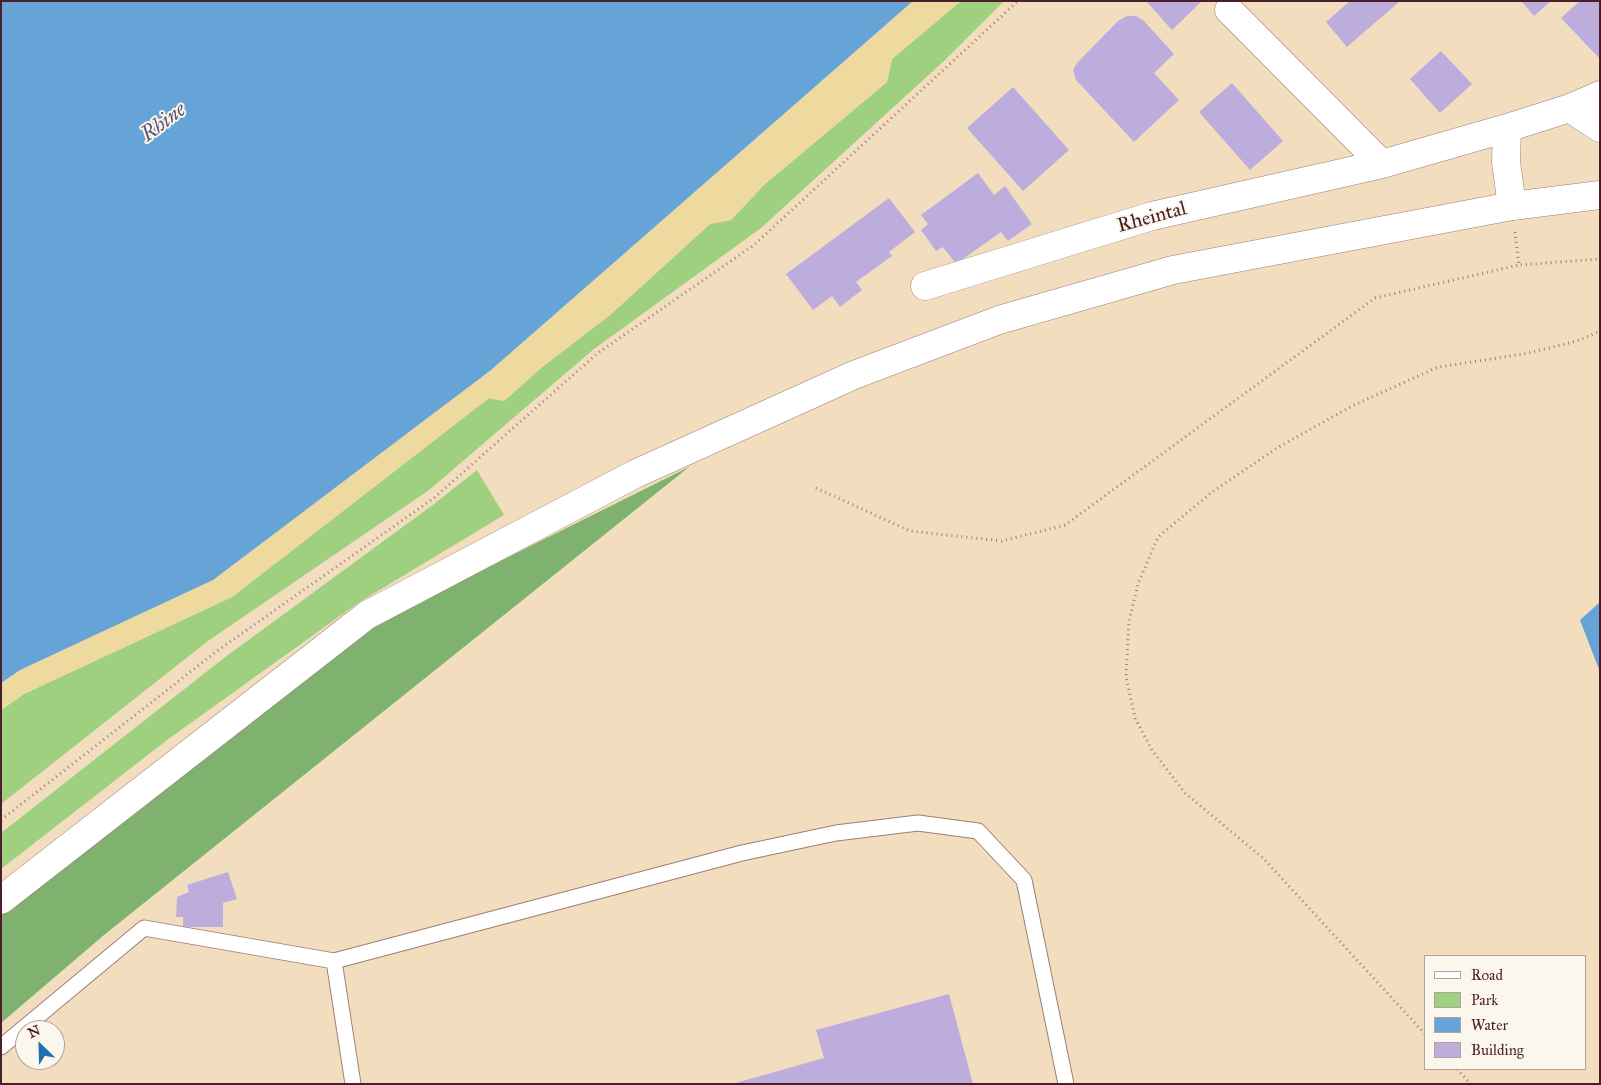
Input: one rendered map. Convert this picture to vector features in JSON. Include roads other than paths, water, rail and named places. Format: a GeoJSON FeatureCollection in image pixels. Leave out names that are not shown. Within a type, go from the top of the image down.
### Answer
{"type":"FeatureCollection","features":[{"type":"Feature","properties":{"kind":"street"},"geometry":{"type":"LineString","coordinates":[[1229,10],[1382,164]]}},
{"type":"Feature","properties":{"kind":"street","name":"Rheintal"},"geometry":{"type":"LineString","coordinates":[[925,286],[1152,216],[1382,164],[1507,128],[1570,108],[1600,95]]}},
{"type":"Feature","properties":{"kind":"street"},"geometry":{"type":"LineString","coordinates":[[1570,108],[1600,128]]}},
{"type":"Feature","properties":{"kind":"street"},"geometry":{"type":"LineString","coordinates":[[1507,128],[1506,162],[1512,206]]}},
{"type":"Feature","properties":{"kind":"street"},"geometry":{"type":"LineString","coordinates":[[1,900],[367,615],[635,474],[854,375],[999,320],[1173,270],[1512,206],[1600,196]]}},
{"type":"Feature","properties":{"kind":"lane"},"geometry":{"type":"LineString","coordinates":[[1,1047],[144,928],[334,961],[742,853],[836,833],[918,823],[978,831],[1024,880],[1066,1084]]}},
{"type":"Feature","properties":{"kind":"lane"},"geometry":{"type":"LineString","coordinates":[[334,961],[353,1084]]}},
{"type":"Feature","properties":{"kind":"water","name":"Rhine"},"geometry":{"type":"Polygon","coordinates":[[[1,1],[913,1],[491,370],[213,580],[20,670],[1,683],[1,1]]]}},
{"type":"Feature","properties":{"kind":"water"},"geometry":{"type":"Polygon","coordinates":[[[1600,602],[1600,672],[1580,620],[1600,602]]]}}]}
